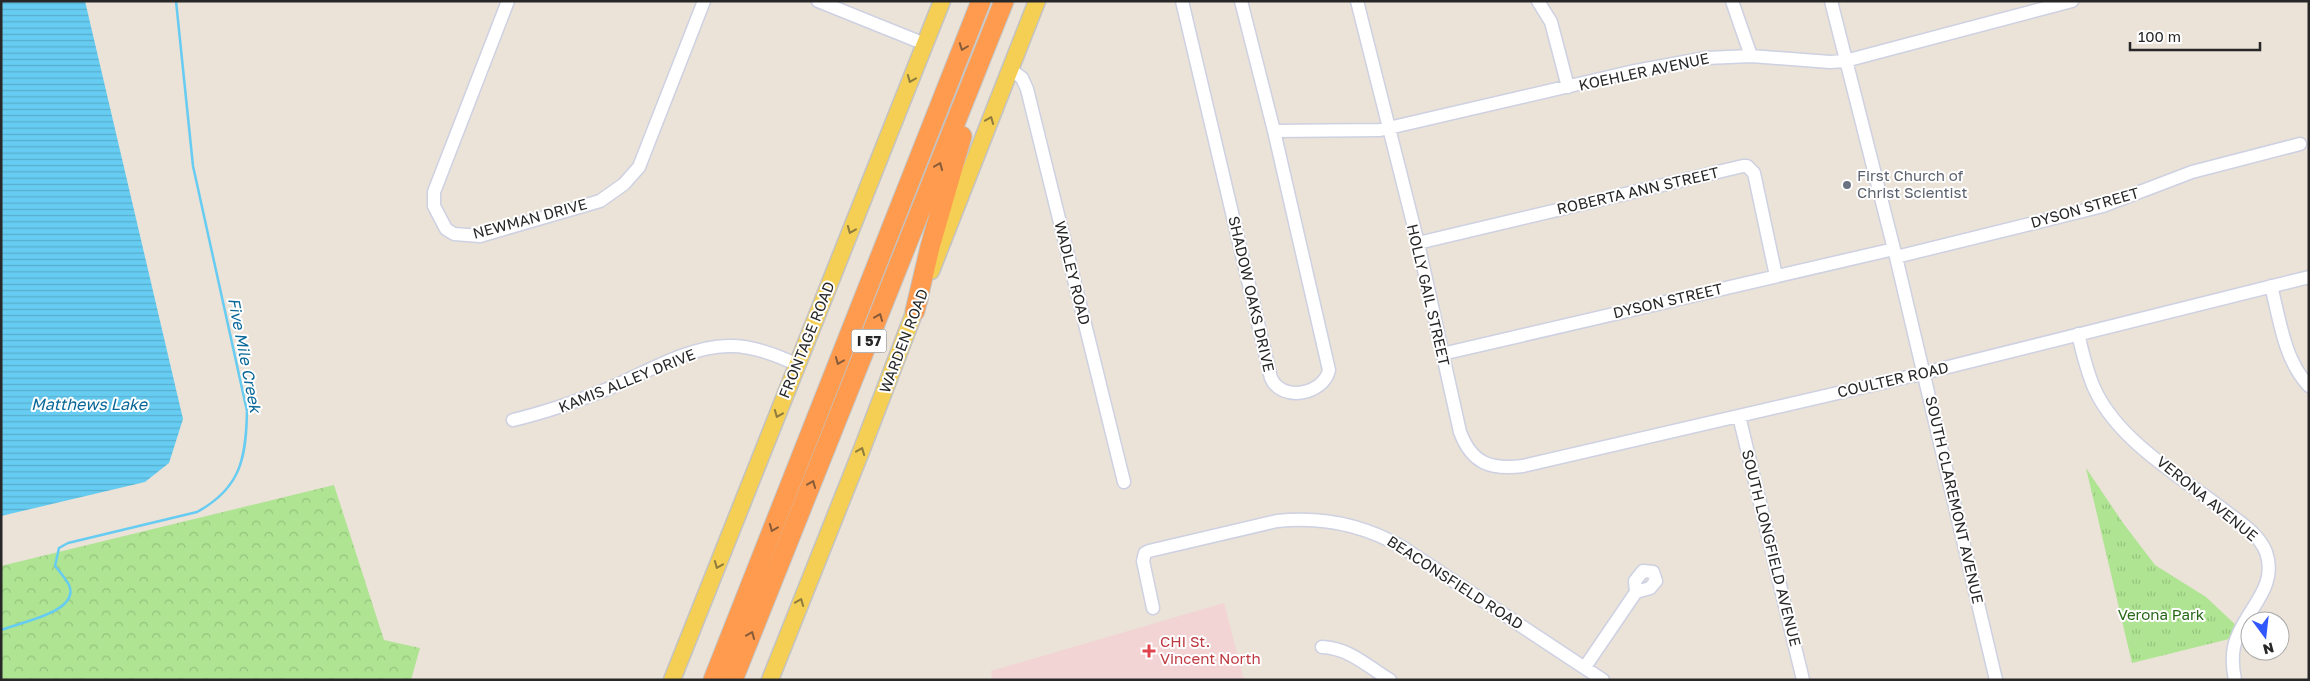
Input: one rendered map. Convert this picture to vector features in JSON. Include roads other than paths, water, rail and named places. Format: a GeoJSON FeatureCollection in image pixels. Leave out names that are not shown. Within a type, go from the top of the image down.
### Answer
{"type":"FeatureCollection","features":[{"type":"Feature","properties":{"kind":"highway","name":"I 57"},"geometry":{"type":"LineString","coordinates":[[713,680],[981,1]]}},
{"type":"Feature","properties":{"kind":"highway","name":"I 57"},"geometry":{"type":"LineString","coordinates":[[733,680],[1004,1]]}},
{"type":"Feature","properties":{"kind":"highway"},"geometry":{"type":"LineString","coordinates":[[915,310],[930,247],[993,29]]}},
{"type":"Feature","properties":{"kind":"main road","name":"FRONTAGE ROAD"},"geometry":{"type":"LineString","coordinates":[[672,680],[942,1]]}},
{"type":"Feature","properties":{"kind":"main road","name":"WARDEN ROAD"},"geometry":{"type":"LineString","coordinates":[[770,680],[1037,1]]}},
{"type":"Feature","properties":{"kind":"street","name":"NEWMAN DRIVE"},"geometry":{"type":"LineString","coordinates":[[508,1],[434,192],[434,206],[439,219],[446,229],[454,234],[480,236],[600,200],[628,180],[639,167],[704,1]]}},
{"type":"Feature","properties":{"kind":"street"},"geometry":{"type":"LineString","coordinates":[[818,1],[925,44]]}},
{"type":"Feature","properties":{"kind":"street","name":"SHADOW OAKS DRIVE"},"geometry":{"type":"LineString","coordinates":[[1182,1],[1271,378],[1276,387],[1289,394],[1319,386],[1328,376],[1329,370],[1274,131],[1241,1]]}},
{"type":"Feature","properties":{"kind":"street","name":"HOLLY GAIL STREET"},"geometry":{"type":"LineString","coordinates":[[1357,1],[1387,128],[1418,243],[1460,432],[1468,448],[1476,457]]}},
{"type":"Feature","properties":{"kind":"street"},"geometry":{"type":"LineString","coordinates":[[1538,1],[1551,22],[1568,87]]}},
{"type":"Feature","properties":{"kind":"street"},"geometry":{"type":"LineString","coordinates":[[1732,1],[1751,56]]}},
{"type":"Feature","properties":{"kind":"street","name":"SOUTH CLAREMONT AVENUE"},"geometry":{"type":"LineString","coordinates":[[1831,1],[1895,253],[1996,680]]}},
{"type":"Feature","properties":{"kind":"street","name":"KOEHLER AVENUE"},"geometry":{"type":"LineString","coordinates":[[1274,131],[1387,128],[1681,61],[1751,56],[1830,62],[1845,60],[2072,1]]}},
{"type":"Feature","properties":{"kind":"street","name":"WADLEY ROAD"},"geometry":{"type":"LineString","coordinates":[[1010,69],[1022,78],[1027,89],[1124,482]]}},
{"type":"Feature","properties":{"kind":"street","name":"DYSON STREET"},"geometry":{"type":"LineString","coordinates":[[1442,354],[1776,276],[1895,253],[2103,206],[2192,172],[2300,144]]}},
{"type":"Feature","properties":{"kind":"street","name":"ROBERTA ANN STREET"},"geometry":{"type":"LineString","coordinates":[[1418,243],[1747,166],[1754,173],[1776,276]]}},
{"type":"Feature","properties":{"kind":"street","name":"COULTER ROAD"},"geometry":{"type":"LineString","coordinates":[[1476,457],[1494,466],[1523,466],[1924,374],[2309,277]]}},
{"type":"Feature","properties":{"kind":"street"},"geometry":{"type":"LineString","coordinates":[[2271,286],[2289,354],[2296,369],[2309,386]]}},
{"type":"Feature","properties":{"kind":"street","name":"VERONA AVENUE"},"geometry":{"type":"LineString","coordinates":[[2078,334],[2091,382],[2112,419],[2143,448],[2251,531],[2266,552],[2268,570],[2266,585],[2237,637],[2233,655],[2234,680]]}},
{"type":"Feature","properties":{"kind":"street","name":"KAMIS ALLEY DRIVE"},"geometry":{"type":"LineString","coordinates":[[513,420],[553,411],[670,361],[716,347],[743,346],[767,352],[798,364]]}},
{"type":"Feature","properties":{"kind":"street","name":"SOUTH LONGFIELD AVENUE"},"geometry":{"type":"LineString","coordinates":[[1738,416],[1802,680]]}},
{"type":"Feature","properties":{"kind":"street","name":"BEACONSFIELD ROAD"},"geometry":{"type":"LineString","coordinates":[[1153,608],[1143,561],[1145,553],[1148,551],[1277,521],[1314,519],[1333,521],[1368,530],[1396,543],[1603,680]]}},
{"type":"Feature","properties":{"kind":"street"},"geometry":{"type":"LineString","coordinates":[[1585,667],[1636,592]]}},
{"type":"Feature","properties":{"kind":"street"},"geometry":{"type":"LineString","coordinates":[[1322,646],[1334,647],[1352,654],[1382,678]]}},
{"type":"Feature","properties":{"kind":"water","name":"Matthews Lake"},"geometry":{"type":"Polygon","coordinates":[[[1,1],[85,1],[183,419],[169,463],[145,482],[1,516],[1,1]]]}},
{"type":"Feature","properties":{"kind":"waterway","name":"Five Mile Creek"},"geometry":{"type":"LineString","coordinates":[[1,630],[46,615],[66,602],[70,594],[69,585],[55,566],[59,548],[68,543],[197,512],[212,503],[223,493],[232,482],[242,457],[247,411],[193,166],[176,1]]}},
{"type":"Feature","properties":{"kind":"place","name":"First Church of Christ Scientist"},"geometry":{"type":"Point","coordinates":[1847,185]}},
{"type":"Feature","properties":{"kind":"place","name":"CHI St. Vincent North"},"geometry":{"type":"Point","coordinates":[1149,651]}},
{"type":"Feature","properties":{"kind":"park label","name":"Verona Park"},"geometry":{"type":"Point","coordinates":[2161,615]}}]}
